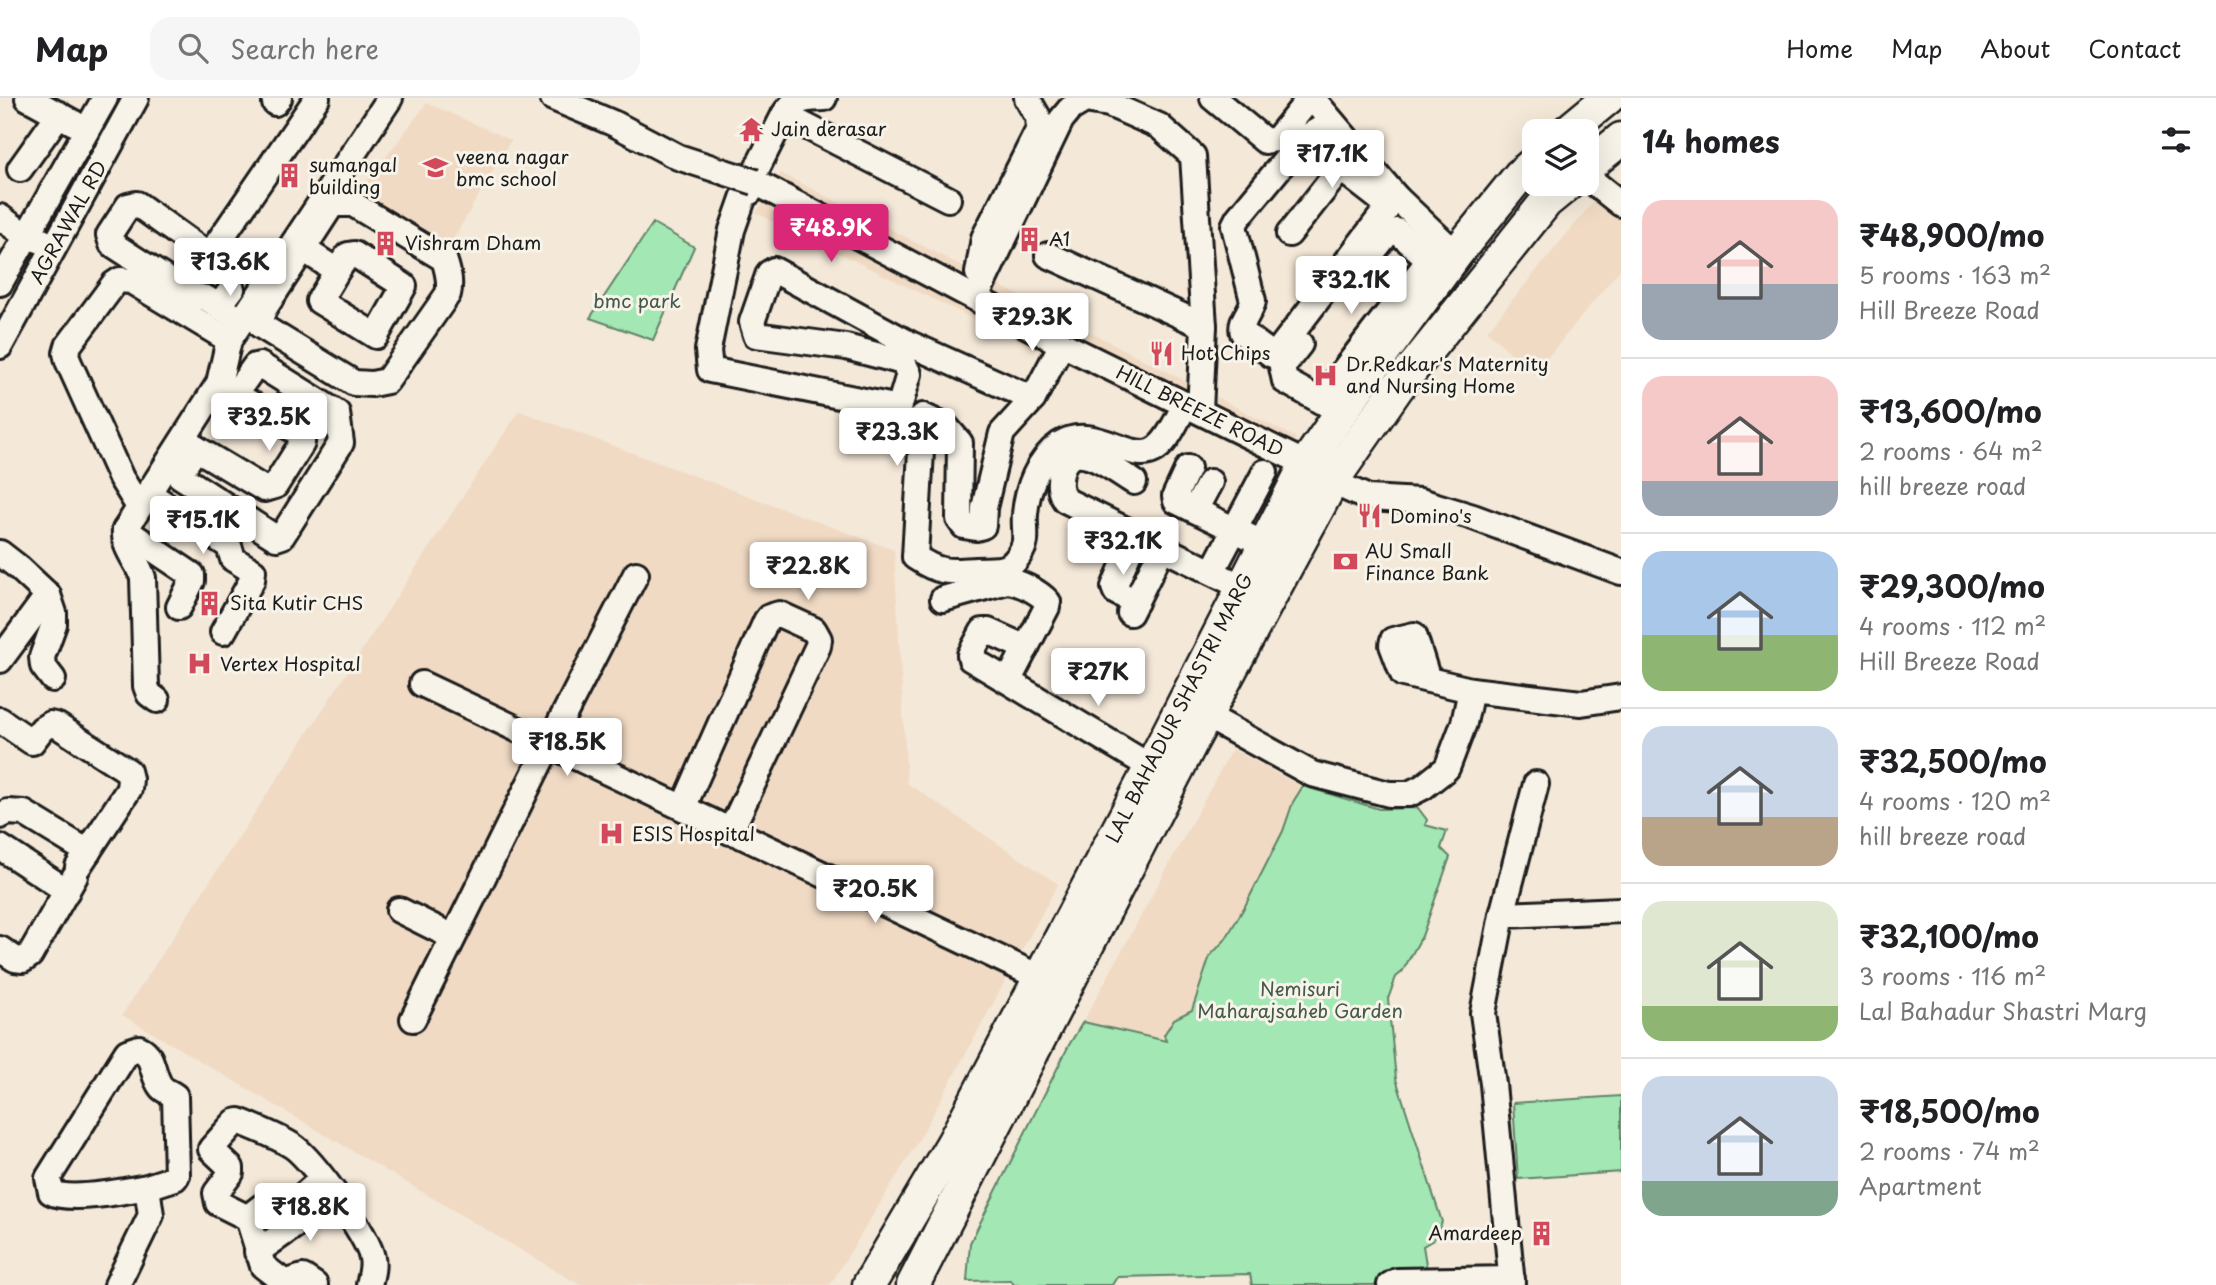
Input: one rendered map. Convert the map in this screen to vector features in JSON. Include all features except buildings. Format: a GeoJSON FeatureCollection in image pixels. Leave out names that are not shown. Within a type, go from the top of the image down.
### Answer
{"type":"FeatureCollection","features":[{"type":"Feature","properties":{"kind":"main road"},"geometry":{"type":"LineString","coordinates":[[1583,119],[1608,98]]}},
{"type":"Feature","properties":{"kind":"main road"},"geometry":{"type":"LineString","coordinates":[[1599,157],[1621,139]]}},
{"type":"Feature","properties":{"kind":"main road","name":"LAL BAHADUR SHASTRI MARG"},"geometry":{"type":"LineString","coordinates":[[913,1285],[1183,757],[1207,716],[1327,460],[1331,406],[1443,262],[1522,174]]}},
{"type":"Feature","properties":{"kind":"main road","name":"LAL BAHADUR SHASTRI MARG"},"geometry":{"type":"LineString","coordinates":[[869,1285],[953,1143],[1038,977],[1151,767],[1264,544],[1327,460],[1397,388],[1553,196]]}},
{"type":"Feature","properties":{"kind":"main road"},"geometry":{"type":"LineString","coordinates":[[931,1253],[941,1285]]}},
{"type":"Feature","properties":{"kind":"street"},"geometry":{"type":"LineString","coordinates":[[29,98],[86,131]]}},
{"type":"Feature","properties":{"kind":"street","name":"AGRAWAL RD"},"geometry":{"type":"LineString","coordinates":[[0,283],[105,98]]}},
{"type":"Feature","properties":{"kind":"street","name":"AGRAWAL RD"},"geometry":{"type":"LineString","coordinates":[[0,346],[136,98]]}},
{"type":"Feature","properties":{"kind":"street"},"geometry":{"type":"LineString","coordinates":[[227,389],[235,331],[226,298],[191,295],[112,244],[109,235],[128,206],[137,204],[201,250],[213,250],[317,98]]}},
{"type":"Feature","properties":{"kind":"street"},"geometry":{"type":"LineString","coordinates":[[235,331],[299,246],[331,206],[353,204],[444,259],[450,285],[448,294],[387,381],[372,384],[354,383],[261,326],[260,319],[264,309],[299,246],[390,98]]}},
{"type":"Feature","properties":{"kind":"street","name":"HILL BREEZE ROAD"},"geometry":{"type":"LineString","coordinates":[[553,98],[615,124],[678,157],[753,181],[1062,344],[1193,407],[1327,460],[1368,498],[1420,501],[1473,517],[1621,572]]}},
{"type":"Feature","properties":{"kind":"street"},"geometry":{"type":"LineString","coordinates":[[824,98],[798,100],[787,109],[753,181],[733,230],[709,350],[710,370],[899,408],[946,427],[960,443],[959,519],[964,526],[976,528],[983,526],[1002,433],[999,419],[1007,387]]}},
{"type":"Feature","properties":{"kind":"street"},"geometry":{"type":"LineString","coordinates":[[976,297],[984,238],[1039,129],[1038,117],[1027,98]]}},
{"type":"Feature","properties":{"kind":"street"},"geometry":{"type":"LineString","coordinates":[[1213,98],[1265,141],[1272,142],[1277,139],[1303,101],[1331,123],[1443,262]]}},
{"type":"Feature","properties":{"kind":"street"},"geometry":{"type":"LineString","coordinates":[[923,416],[915,557],[933,569],[950,572],[1007,567],[1015,560],[1026,543],[1024,517],[1032,481],[1049,453],[1062,442],[1086,437],[1141,454],[1153,451],[1163,443],[1193,407],[1204,326],[1193,156],[1159,126],[1109,104],[1085,100],[1070,109],[1061,120],[976,297]]}},
{"type":"Feature","properties":{"kind":"street"},"geometry":{"type":"LineString","coordinates":[[20,169],[59,114]]}},
{"type":"Feature","properties":{"kind":"street"},"geometry":{"type":"LineString","coordinates":[[784,115],[948,199]]}},
{"type":"Feature","properties":{"kind":"street"},"geometry":{"type":"LineString","coordinates":[[1331,123],[1303,139],[1234,226],[1252,301],[1251,309],[1242,324],[1243,332],[1272,355],[1276,354],[1392,201]]}},
{"type":"Feature","properties":{"kind":"street"},"geometry":{"type":"LineString","coordinates":[[1303,139],[1392,201]]}},
{"type":"Feature","properties":{"kind":"street"},"geometry":{"type":"LineString","coordinates":[[672,144],[729,167],[753,181]]}},
{"type":"Feature","properties":{"kind":"street"},"geometry":{"type":"LineString","coordinates":[[1289,234],[1341,168]]}},
{"type":"Feature","properties":{"kind":"street"},"geometry":{"type":"LineString","coordinates":[[1599,187],[1621,204]]}},
{"type":"Feature","properties":{"kind":"street"},"geometry":{"type":"LineString","coordinates":[[0,217],[26,236],[55,244]]}},
{"type":"Feature","properties":{"kind":"street"},"geometry":{"type":"LineString","coordinates":[[1331,406],[1285,381],[1282,366],[1388,233],[1393,231],[1402,234],[1443,262]]}},
{"type":"Feature","properties":{"kind":"street"},"geometry":{"type":"LineString","coordinates":[[299,246],[337,271]]}},
{"type":"Feature","properties":{"kind":"street"},"geometry":{"type":"LineString","coordinates":[[1048,255],[1204,326]]}},
{"type":"Feature","properties":{"kind":"street"},"geometry":{"type":"LineString","coordinates":[[907,353],[783,273],[774,270],[769,273],[752,322],[756,335],[907,353],[1007,387],[1033,399]]}},
{"type":"Feature","properties":{"kind":"street"},"geometry":{"type":"LineString","coordinates":[[223,632],[252,580],[253,571],[233,559],[229,546],[121,478],[68,362],[66,352],[114,284],[120,280],[131,281],[235,331]]}},
{"type":"Feature","properties":{"kind":"street"},"geometry":{"type":"LineString","coordinates":[[1002,433],[1033,399],[1062,344]]}},
{"type":"Feature","properties":{"kind":"street"},"geometry":{"type":"LineString","coordinates":[[899,408],[909,374],[907,353]]}},
{"type":"Feature","properties":{"kind":"street"},"geometry":{"type":"LineString","coordinates":[[158,700],[149,694],[146,686],[143,578],[124,540],[131,534],[189,444],[227,389],[254,366],[260,365],[337,413],[341,443],[282,536],[276,538],[180,476],[189,444]]}},
{"type":"Feature","properties":{"kind":"street"},"geometry":{"type":"LineString","coordinates":[[189,444],[264,489],[275,486],[302,443],[302,438],[299,433],[227,389]]}},
{"type":"Feature","properties":{"kind":"street"},"geometry":{"type":"LineString","coordinates":[[1134,482],[1082,454],[1070,456],[1063,466],[1059,481],[1060,492],[1065,499],[1212,572],[1239,593]]}},
{"type":"Feature","properties":{"kind":"street"},"geometry":{"type":"LineString","coordinates":[[1188,468],[1175,498],[1264,544]]}},
{"type":"Feature","properties":{"kind":"street"},"geometry":{"type":"LineString","coordinates":[[959,470],[992,476]]}},
{"type":"Feature","properties":{"kind":"street"},"geometry":{"type":"LineString","coordinates":[[1212,572],[1265,472]]}},
{"type":"Feature","properties":{"kind":"street"},"geometry":{"type":"LineString","coordinates":[[1195,510],[1210,482]]}},
{"type":"Feature","properties":{"kind":"street"},"geometry":{"type":"LineString","coordinates":[[1096,533],[1156,561],[1239,593]]}},
{"type":"Feature","properties":{"kind":"street"},"geometry":{"type":"LineString","coordinates":[[131,534],[192,575],[192,581],[179,607]]}},
{"type":"Feature","properties":{"kind":"street"},"geometry":{"type":"LineString","coordinates":[[1130,549],[1114,587],[1133,608],[1156,561]]}},
{"type":"Feature","properties":{"kind":"street"},"geometry":{"type":"LineString","coordinates":[[0,554],[48,595],[54,613],[54,624],[42,657],[43,666],[53,679]]}},
{"type":"Feature","properties":{"kind":"street"},"geometry":{"type":"LineString","coordinates":[[413,1019],[636,574]]}},
{"type":"Feature","properties":{"kind":"street"},"geometry":{"type":"LineString","coordinates":[[943,599],[1007,581],[1015,581],[1044,597],[1048,602],[1047,607],[1009,680]]}},
{"type":"Feature","properties":{"kind":"street"},"geometry":{"type":"LineString","coordinates":[[0,660],[48,595]]}},
{"type":"Feature","properties":{"kind":"street"},"geometry":{"type":"LineString","coordinates":[[683,808],[766,621],[779,614],[814,630],[819,639],[818,646],[730,832]]}},
{"type":"Feature","properties":{"kind":"street"},"geometry":{"type":"LineString","coordinates":[[1026,648],[988,631],[981,633],[971,652],[971,659],[1151,767]]}},
{"type":"Feature","properties":{"kind":"street"},"geometry":{"type":"LineString","coordinates":[[1428,680],[1471,690],[1581,703],[1621,697]]}},
{"type":"Feature","properties":{"kind":"street"},"geometry":{"type":"LineString","coordinates":[[422,684],[1038,977]]}},
{"type":"Feature","properties":{"kind":"street"},"geometry":{"type":"LineString","coordinates":[[1207,716],[1312,774],[1389,794],[1409,794],[1423,787],[1447,768],[1464,723],[1471,690]]}},
{"type":"Feature","properties":{"kind":"street"},"geometry":{"type":"LineString","coordinates":[[0,720],[32,742]]}},
{"type":"Feature","properties":{"kind":"street"},"geometry":{"type":"LineString","coordinates":[[0,740],[24,751],[42,729],[50,724],[58,726],[128,771],[130,779],[129,789],[77,871],[30,955],[23,960],[15,959],[0,949]]}},
{"type":"Feature","properties":{"kind":"street"},"geometry":{"type":"LineString","coordinates":[[1390,1285],[1397,1281],[1512,1282],[1496,1109],[1483,1013],[1502,915],[1536,784]]}},
{"type":"Feature","properties":{"kind":"street"},"geometry":{"type":"LineString","coordinates":[[0,816],[8,812],[24,813],[77,871]]}},
{"type":"Feature","properties":{"kind":"street"},"geometry":{"type":"LineString","coordinates":[[0,847],[77,871]]}},
{"type":"Feature","properties":{"kind":"street"},"geometry":{"type":"LineString","coordinates":[[399,910],[453,937]]}},
{"type":"Feature","properties":{"kind":"street"},"geometry":{"type":"LineString","coordinates":[[1502,915],[1621,911]]}},
{"type":"Feature","properties":{"kind":"street"},"geometry":{"type":"LineString","coordinates":[[139,1048],[149,1056],[160,1086],[174,1096],[178,1172],[175,1178],[147,1187],[102,1194],[58,1196],[51,1192],[48,1185],[51,1171],[127,1052],[139,1048]]}},
{"type":"Feature","properties":{"kind":"street"},"geometry":{"type":"LineString","coordinates":[[315,1285],[303,1277],[285,1283],[263,1266],[248,1218],[218,1203],[216,1193],[231,1173],[230,1168],[211,1149],[235,1122],[239,1121],[291,1145],[322,1179],[341,1203],[372,1256],[369,1285]]}},
{"type":"Feature","properties":{"kind":"street"},"geometry":{"type":"LineString","coordinates":[[248,1218],[263,1203],[273,1200],[295,1203],[322,1179]]}},
{"type":"Feature","properties":{"kind":"street"},"geometry":{"type":"LineString","coordinates":[[117,1285],[150,1215],[147,1187]]}},
{"type":"Feature","properties":{"kind":"street"},"geometry":{"type":"LineString","coordinates":[[257,1252],[294,1226],[297,1211],[295,1203]]}},
{"type":"Feature","properties":{"kind":"shaded area","name":"veena nagar bmc school"},"geometry":{"type":"Polygon","coordinates":[[[427,103],[511,140],[448,248],[357,195],[427,103]]]}},
{"type":"Feature","properties":{"kind":"shaded area"},"geometry":{"type":"Polygon","coordinates":[[[781,173],[1296,438],[1282,469],[756,213],[781,173]]]}},
{"type":"Feature","properties":{"kind":"shaded area"},"geometry":{"type":"Polygon","coordinates":[[[1602,191],[1621,210],[1621,268],[1534,374],[1487,331],[1602,191]]]}},
{"type":"Feature","properties":{"kind":"shaded area","name":"ESIS Hospital"},"geometry":{"type":"Polygon","coordinates":[[[519,411],[894,550],[907,783],[1058,884],[917,1143],[830,1285],[580,1285],[122,1015],[519,411]]]}},
{"type":"Feature","properties":{"kind":"shaded area"},"geometry":{"type":"Polygon","coordinates":[[[1232,749],[1310,791],[1178,1044],[1083,1022],[1232,749]]]}},
{"type":"Feature","properties":{"kind":"green space","name":"bmc park"},"geometry":{"type":"Polygon","coordinates":[[[653,223],[694,247],[653,340],[590,318],[653,223]]]}},
{"type":"Feature","properties":{"kind":"green space","name":"Nemisuri Maharajsaheb Garden"},"geometry":{"type":"Polygon","coordinates":[[[1303,786],[1379,809],[1418,808],[1427,820],[1425,825],[1447,831],[1441,848],[1450,857],[1422,936],[1402,972],[1396,977],[1388,999],[1396,1079],[1442,1222],[1433,1240],[1423,1246],[1427,1270],[1388,1285],[1252,1285],[1250,1274],[1117,1277],[1112,1285],[1014,1285],[1011,1280],[967,1281],[970,1243],[1083,1022],[1166,1041],[1164,1035],[1174,1019],[1192,1010],[1210,956],[1225,940],[1245,906],[1303,786]]]}},
{"type":"Feature","properties":{"kind":"green space"},"geometry":{"type":"Polygon","coordinates":[[[1621,1096],[1621,1172],[1518,1179],[1513,1103],[1621,1096]]]}},
{"type":"Feature","properties":{"kind":"place","name":"Jain derasar"},"geometry":{"type":"Point","coordinates":[751,129]}},
{"type":"Feature","properties":{"kind":"place","name":"veena nagar bmc school"},"geometry":{"type":"Point","coordinates":[436,168]}},
{"type":"Feature","properties":{"kind":"place","name":"sumangal building"},"geometry":{"type":"Point","coordinates":[289,176]}},
{"type":"Feature","properties":{"kind":"place","name":"A1"},"geometry":{"type":"Point","coordinates":[1029,239]}},
{"type":"Feature","properties":{"kind":"place","name":"Vishram Dham"},"geometry":{"type":"Point","coordinates":[385,243]}},
{"type":"Feature","properties":{"kind":"place","name":"Hot Chips"},"geometry":{"type":"Point","coordinates":[1161,353]}},
{"type":"Feature","properties":{"kind":"place","name":"Dr.Redkar's Maternity and Nursing Home"},"geometry":{"type":"Point","coordinates":[1326,375]}},
{"type":"Feature","properties":{"kind":"place","name":"Domino's"},"geometry":{"type":"Point","coordinates":[1370,516]}},
{"type":"Feature","properties":{"kind":"place","name":"AU Small Finance Bank"},"geometry":{"type":"Point","coordinates":[1345,562]}},
{"type":"Feature","properties":{"kind":"place","name":"Sita Kutir CHS"},"geometry":{"type":"Point","coordinates":[210,603]}},
{"type":"Feature","properties":{"kind":"place","name":"Vertex Hospital"},"geometry":{"type":"Point","coordinates":[200,664]}},
{"type":"Feature","properties":{"kind":"place","name":"ESIS Hospital"},"geometry":{"type":"Point","coordinates":[612,834]}},
{"type":"Feature","properties":{"kind":"place","name":"Amardeep"},"geometry":{"type":"Point","coordinates":[1542,1233]}}]}
